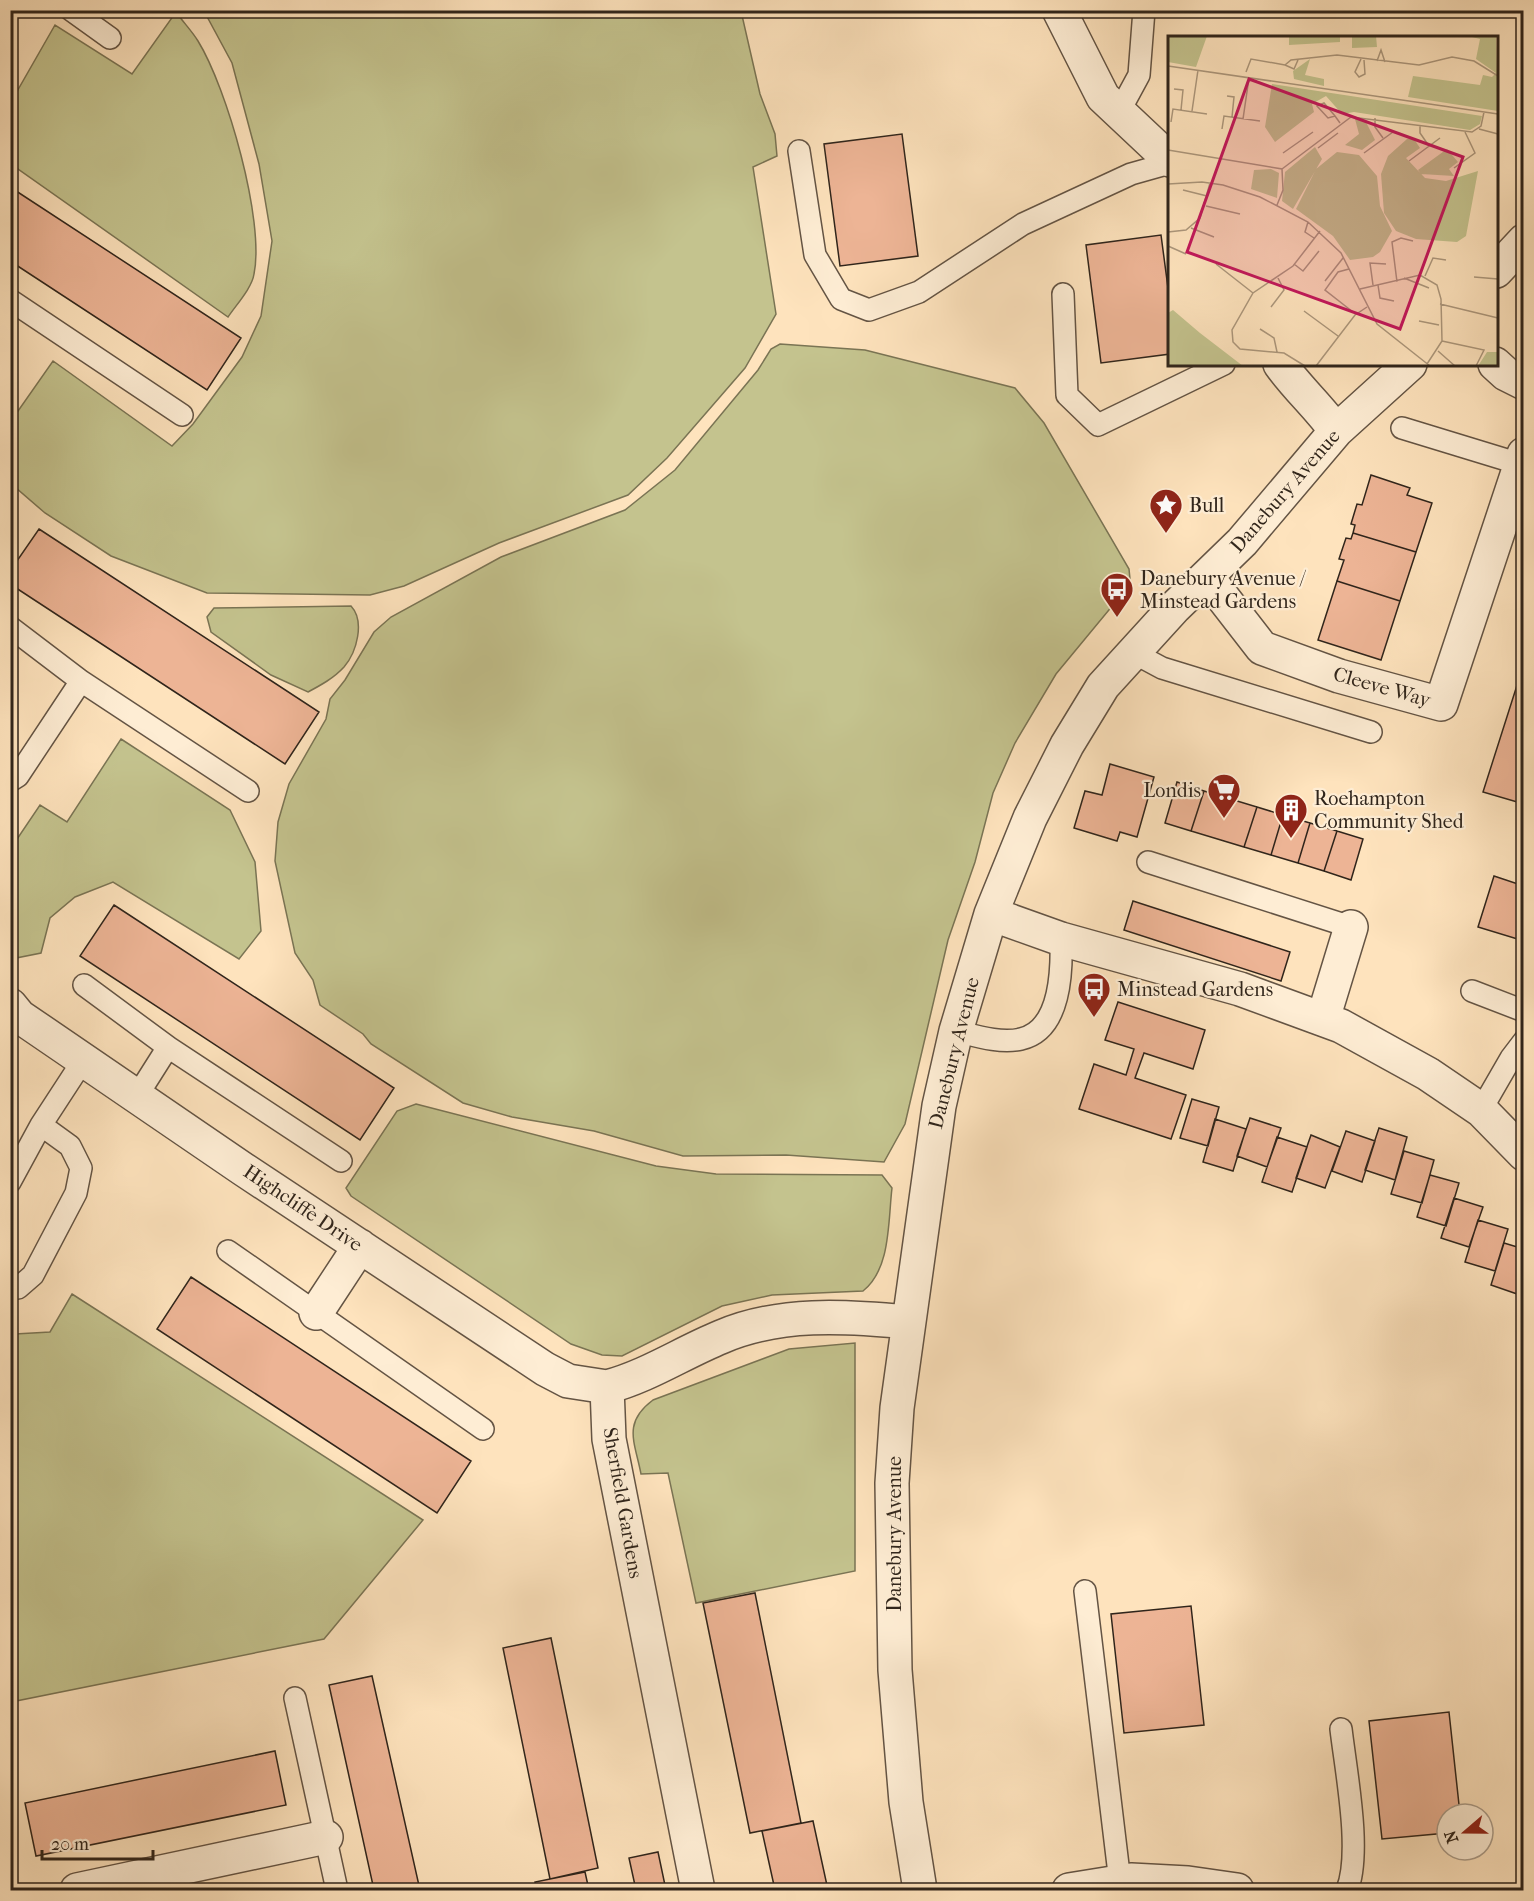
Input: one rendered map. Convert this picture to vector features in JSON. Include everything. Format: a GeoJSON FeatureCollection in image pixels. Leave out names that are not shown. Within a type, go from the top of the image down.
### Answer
{"type":"FeatureCollection","features":[{"type":"Feature","properties":{"kind":"street"},"geometry":{"type":"LineString","coordinates":[[1059,10],[1103,97],[1168,160]]}},
{"type":"Feature","properties":{"kind":"street"},"geometry":{"type":"LineString","coordinates":[[1498,270],[1524,241]]}},
{"type":"Feature","properties":{"kind":"street"},"geometry":{"type":"LineString","coordinates":[[1281,366],[1293,382],[1316,403],[1336,431]]}},
{"type":"Feature","properties":{"kind":"street","name":"Danebury Avenue"},"geometry":{"type":"LineString","coordinates":[[920,1890],[906,1802],[892,1600],[892,1483],[907,1322],[939,1106],[956,1031],[991,914],[1030,818],[1067,745],[1103,686],[1175,607],[1207,577],[1285,494],[1336,431],[1408,366]]}},
{"type":"Feature","properties":{"kind":"street"},"geometry":{"type":"LineString","coordinates":[[1497,366],[1506,374],[1524,383]]}},
{"type":"Feature","properties":{"kind":"street","name":"Cleeve Way"},"geometry":{"type":"LineString","coordinates":[[1207,577],[1262,648],[1339,676],[1442,704],[1522,459]]}},
{"type":"Feature","properties":{"kind":"street"},"geometry":{"type":"LineString","coordinates":[[991,914],[1061,939],[1240,989],[1323,1019],[1428,1074],[1481,1110],[1524,1154]]}},
{"type":"Feature","properties":{"kind":"street"},"geometry":{"type":"LineString","coordinates":[[1323,1019],[1351,927]]}},
{"type":"Feature","properties":{"kind":"street","name":"Highcliffe Drive"},"geometry":{"type":"LineString","coordinates":[[10,1005],[19,1016],[545,1369],[568,1381],[607,1387]]}},
{"type":"Feature","properties":{"kind":"street"},"geometry":{"type":"LineString","coordinates":[[316,1313],[360,1246]]}},
{"type":"Feature","properties":{"kind":"street"},"geometry":{"type":"LineString","coordinates":[[607,1387],[627,1381],[722,1336],[775,1321],[832,1317],[907,1322]]}},
{"type":"Feature","properties":{"kind":"street","name":"Sherfield Gardens"},"geometry":{"type":"LineString","coordinates":[[607,1387],[609,1439],[698,1890]]}},
{"type":"Feature","properties":{"kind":"street"},"geometry":{"type":"LineString","coordinates":[[77,1890],[326,1837]]}},
{"type":"Feature","properties":{"kind":"street"},"geometry":{"type":"LineString","coordinates":[[1069,1890],[1120,1882],[1188,1883],[1237,1890]]}},
{"type":"Feature","properties":{"kind":"lane"},"geometry":{"type":"LineString","coordinates":[[71,10],[110,38]]}},
{"type":"Feature","properties":{"kind":"lane"},"geometry":{"type":"LineString","coordinates":[[1119,112],[1139,75],[1144,10]]}},
{"type":"Feature","properties":{"kind":"lane"},"geometry":{"type":"LineString","coordinates":[[799,151],[815,255],[842,299],[869,310],[919,292],[1023,224],[1131,174],[1168,163]]}},
{"type":"Feature","properties":{"kind":"lane"},"geometry":{"type":"LineString","coordinates":[[1063,294],[1067,395],[1098,425],[1220,366]]}},
{"type":"Feature","properties":{"kind":"lane"},"geometry":{"type":"LineString","coordinates":[[10,300],[182,415]]}},
{"type":"Feature","properties":{"kind":"lane"},"geometry":{"type":"LineString","coordinates":[[1402,428],[1522,459]]}},
{"type":"Feature","properties":{"kind":"lane"},"geometry":{"type":"LineString","coordinates":[[10,627],[81,681],[248,791]]}},
{"type":"Feature","properties":{"kind":"lane"},"geometry":{"type":"LineString","coordinates":[[1134,653],[1162,668],[1371,732]]}},
{"type":"Feature","properties":{"kind":"lane"},"geometry":{"type":"LineString","coordinates":[[10,781],[18,776],[37,750],[81,681]]}},
{"type":"Feature","properties":{"kind":"lane"},"geometry":{"type":"LineString","coordinates":[[1148,862],[1351,927]]}},
{"type":"Feature","properties":{"kind":"lane"},"geometry":{"type":"LineString","coordinates":[[956,1031],[985,1038],[1021,1039],[1041,1029],[1055,1002],[1062,967],[1061,939]]}},
{"type":"Feature","properties":{"kind":"lane"},"geometry":{"type":"LineString","coordinates":[[84,985],[168,1047],[341,1161]]}},
{"type":"Feature","properties":{"kind":"lane"},"geometry":{"type":"LineString","coordinates":[[1472,991],[1524,1011]]}},
{"type":"Feature","properties":{"kind":"lane"},"geometry":{"type":"LineString","coordinates":[[1481,1110],[1511,1058],[1524,1041]]}},
{"type":"Feature","properties":{"kind":"lane"},"geometry":{"type":"LineString","coordinates":[[137,1096],[168,1047]]}},
{"type":"Feature","properties":{"kind":"lane"},"geometry":{"type":"LineString","coordinates":[[10,1182],[41,1125],[84,1059]]}},
{"type":"Feature","properties":{"kind":"lane"},"geometry":{"type":"LineString","coordinates":[[10,1286],[18,1288],[33,1275],[75,1193],[81,1168],[70,1146],[41,1125]]}},
{"type":"Feature","properties":{"kind":"lane"},"geometry":{"type":"LineString","coordinates":[[228,1251],[483,1429]]}},
{"type":"Feature","properties":{"kind":"lane"},"geometry":{"type":"LineString","coordinates":[[1085,1591],[1120,1882]]}},
{"type":"Feature","properties":{"kind":"lane"},"geometry":{"type":"LineString","coordinates":[[295,1698],[337,1890]]}},
{"type":"Feature","properties":{"kind":"lane"},"geometry":{"type":"LineString","coordinates":[[1341,1729],[1350,1810],[1353,1875],[1347,1890]]}},
{"type":"Feature","properties":{"kind":"shaded area"},"geometry":{"type":"Polygon","coordinates":[[[204,11],[741,11],[760,94],[775,134],[777,156],[753,167],[776,314],[745,368],[667,458],[628,495],[499,543],[404,586],[370,595],[207,593],[111,556],[45,513],[15,487],[11,473],[11,421],[53,361],[172,446],[193,424],[242,357],[261,316],[272,241],[259,164],[232,63],[204,11]]]}},
{"type":"Feature","properties":{"kind":"shaded area"},"geometry":{"type":"Polygon","coordinates":[[[176,12],[198,41],[221,90],[249,189],[256,251],[254,274],[247,291],[228,317],[11,164],[11,102],[55,25],[132,74],[176,12]]]}},
{"type":"Feature","properties":{"kind":"shaded area"},"geometry":{"type":"Polygon","coordinates":[[[780,344],[865,350],[1015,388],[1044,423],[1129,569],[1131,589],[1113,605],[1056,674],[1015,743],[993,793],[975,862],[948,940],[905,1124],[884,1162],[786,1155],[683,1156],[594,1131],[512,1117],[463,1103],[371,1044],[363,1034],[320,1005],[313,980],[295,953],[275,861],[278,822],[289,784],[326,719],[330,699],[345,680],[374,632],[391,617],[501,557],[625,510],[675,470],[758,370],[771,349],[780,344]]]}},
{"type":"Feature","properties":{"kind":"shaded area"},"geometry":{"type":"Polygon","coordinates":[[[351,606],[358,620],[358,636],[349,661],[336,675],[308,692],[271,675],[211,632],[207,617],[214,608],[351,606]]]}},
{"type":"Feature","properties":{"kind":"shaded area"},"geometry":{"type":"Polygon","coordinates":[[[121,739],[230,810],[255,862],[261,931],[239,959],[113,882],[75,897],[50,918],[41,953],[11,959],[11,848],[40,805],[67,822],[121,739]]]}},
{"type":"Feature","properties":{"kind":"shaded area"},"geometry":{"type":"Polygon","coordinates":[[[416,1104],[656,1166],[716,1174],[882,1175],[892,1188],[886,1244],[879,1270],[863,1291],[772,1295],[722,1306],[622,1356],[602,1355],[571,1344],[351,1196],[346,1188],[397,1111],[416,1104]]]}},
{"type":"Feature","properties":{"kind":"shaded area"},"geometry":{"type":"Polygon","coordinates":[[[72,1294],[423,1520],[324,1639],[11,1702],[11,1332],[15,1334],[50,1332],[72,1294]]]}},
{"type":"Feature","properties":{"kind":"shaded area"},"geometry":{"type":"Polygon","coordinates":[[[855,1343],[855,1571],[696,1603],[668,1473],[641,1474],[633,1434],[637,1417],[653,1400],[789,1349],[855,1343]]]}},
{"type":"Feature","properties":{"kind":"building"},"geometry":{"type":"Polygon","coordinates":[[[902,134],[918,256],[840,266],[824,144],[902,134]]]}},
{"type":"Feature","properties":{"kind":"building"},"geometry":{"type":"Polygon","coordinates":[[[10,187],[241,338],[207,390],[10,261],[10,187]]]}},
{"type":"Feature","properties":{"kind":"building"},"geometry":{"type":"Polygon","coordinates":[[[1161,235],[1168,288],[1168,354],[1101,363],[1086,245],[1161,235]]]}},
{"type":"Feature","properties":{"kind":"building"},"geometry":{"type":"Polygon","coordinates":[[[1371,475],[1410,488],[1407,495],[1432,503],[1416,552],[1353,533],[1355,525],[1351,524],[1357,504],[1362,505],[1371,475]]]}},
{"type":"Feature","properties":{"kind":"building"},"geometry":{"type":"Polygon","coordinates":[[[39,529],[319,712],[285,764],[10,584],[10,571],[39,529]]]}},
{"type":"Feature","properties":{"kind":"building"},"geometry":{"type":"Polygon","coordinates":[[[1353,533],[1416,552],[1400,601],[1337,581],[1344,560],[1339,559],[1346,538],[1351,539],[1353,533]]]}},
{"type":"Feature","properties":{"kind":"building"},"geometry":{"type":"Polygon","coordinates":[[[1337,581],[1400,601],[1381,660],[1318,640],[1337,581]]]}},
{"type":"Feature","properties":{"kind":"building"},"geometry":{"type":"Polygon","coordinates":[[[1519,679],[1524,681],[1524,804],[1483,792],[1519,679]]]}},
{"type":"Feature","properties":{"kind":"building"},"geometry":{"type":"Polygon","coordinates":[[[1110,764],[1154,777],[1137,837],[1120,832],[1117,841],[1074,828],[1085,791],[1102,795],[1110,764]]]}},
{"type":"Feature","properties":{"kind":"building"},"geometry":{"type":"Polygon","coordinates":[[[1177,782],[1204,791],[1191,831],[1165,823],[1177,782]]]}},
{"type":"Feature","properties":{"kind":"building","name":"Londis"},"geometry":{"type":"Polygon","coordinates":[[[1204,791],[1257,807],[1244,847],[1191,831],[1204,791]]]}},
{"type":"Feature","properties":{"kind":"building"},"geometry":{"type":"Polygon","coordinates":[[[1257,807],[1283,815],[1271,855],[1244,847],[1257,807]]]}},
{"type":"Feature","properties":{"kind":"building","name":"Roehampton Community Shed"},"geometry":{"type":"Polygon","coordinates":[[[1283,815],[1310,823],[1298,863],[1271,855],[1283,815]]]}},
{"type":"Feature","properties":{"kind":"building"},"geometry":{"type":"Polygon","coordinates":[[[1310,823],[1337,831],[1324,871],[1298,863],[1310,823]]]}},
{"type":"Feature","properties":{"kind":"building"},"geometry":{"type":"Polygon","coordinates":[[[1337,831],[1363,839],[1351,880],[1324,871],[1337,831]]]}},
{"type":"Feature","properties":{"kind":"building"},"geometry":{"type":"Polygon","coordinates":[[[1494,876],[1524,886],[1524,941],[1478,927],[1494,876]]]}},
{"type":"Feature","properties":{"kind":"building"},"geometry":{"type":"Polygon","coordinates":[[[1133,901],[1290,952],[1281,981],[1124,930],[1133,901]]]}},
{"type":"Feature","properties":{"kind":"building"},"geometry":{"type":"Polygon","coordinates":[[[114,905],[394,1088],[360,1140],[80,956],[114,905]]]}},
{"type":"Feature","properties":{"kind":"building"},"geometry":{"type":"Polygon","coordinates":[[[1118,1002],[1205,1030],[1193,1069],[1144,1053],[1135,1078],[1186,1095],[1171,1139],[1079,1109],[1094,1064],[1126,1075],[1134,1049],[1105,1040],[1118,1002]]]}},
{"type":"Feature","properties":{"kind":"building"},"geometry":{"type":"Polygon","coordinates":[[[1192,1099],[1219,1107],[1208,1146],[1180,1138],[1192,1099]]]}},
{"type":"Feature","properties":{"kind":"building"},"geometry":{"type":"Polygon","coordinates":[[[1250,1118],[1281,1128],[1267,1167],[1237,1156],[1250,1118]]]}},
{"type":"Feature","properties":{"kind":"building"},"geometry":{"type":"Polygon","coordinates":[[[1215,1119],[1246,1129],[1233,1171],[1203,1162],[1215,1119]]]}},
{"type":"Feature","properties":{"kind":"building"},"geometry":{"type":"Polygon","coordinates":[[[1379,1128],[1407,1137],[1395,1180],[1365,1170],[1379,1128]]]}},
{"type":"Feature","properties":{"kind":"building"},"geometry":{"type":"Polygon","coordinates":[[[1346,1131],[1375,1141],[1362,1182],[1332,1171],[1346,1131]]]}},
{"type":"Feature","properties":{"kind":"building"},"geometry":{"type":"Polygon","coordinates":[[[1311,1135],[1340,1147],[1325,1188],[1296,1178],[1311,1135]]]}},
{"type":"Feature","properties":{"kind":"building"},"geometry":{"type":"Polygon","coordinates":[[[1277,1137],[1307,1147],[1292,1192],[1262,1182],[1277,1137]]]}},
{"type":"Feature","properties":{"kind":"building"},"geometry":{"type":"Polygon","coordinates":[[[1404,1151],[1434,1160],[1422,1203],[1391,1194],[1404,1151]]]}},
{"type":"Feature","properties":{"kind":"building"},"geometry":{"type":"Polygon","coordinates":[[[1430,1175],[1459,1183],[1446,1226],[1417,1217],[1430,1175]]]}},
{"type":"Feature","properties":{"kind":"building"},"geometry":{"type":"Polygon","coordinates":[[[1454,1198],[1483,1207],[1469,1247],[1441,1238],[1454,1198]]]}},
{"type":"Feature","properties":{"kind":"building"},"geometry":{"type":"Polygon","coordinates":[[[1478,1220],[1508,1229],[1495,1271],[1465,1262],[1478,1220]]]}},
{"type":"Feature","properties":{"kind":"building"},"geometry":{"type":"Polygon","coordinates":[[[1504,1243],[1524,1249],[1524,1285],[1520,1295],[1491,1285],[1504,1243]]]}},
{"type":"Feature","properties":{"kind":"building"},"geometry":{"type":"Polygon","coordinates":[[[191,1277],[471,1461],[437,1513],[157,1329],[191,1277]]]}},
{"type":"Feature","properties":{"kind":"building"},"geometry":{"type":"Polygon","coordinates":[[[1524,1285],[1524,1310],[1517,1308],[1524,1285]]]}},
{"type":"Feature","properties":{"kind":"building"},"geometry":{"type":"Polygon","coordinates":[[[755,1593],[801,1823],[750,1833],[703,1603],[755,1593]]]}},
{"type":"Feature","properties":{"kind":"building"},"geometry":{"type":"Polygon","coordinates":[[[1191,1606],[1204,1725],[1124,1733],[1111,1614],[1191,1606]]]}},
{"type":"Feature","properties":{"kind":"building"},"geometry":{"type":"Polygon","coordinates":[[[551,1638],[598,1868],[550,1879],[503,1648],[551,1638]]]}},
{"type":"Feature","properties":{"kind":"building"},"geometry":{"type":"Polygon","coordinates":[[[372,1676],[420,1890],[374,1890],[329,1685],[372,1676]]]}},
{"type":"Feature","properties":{"kind":"building"},"geometry":{"type":"Polygon","coordinates":[[[1449,1712],[1459,1802],[1435,1802],[1435,1834],[1382,1839],[1369,1721],[1449,1712]]]}},
{"type":"Feature","properties":{"kind":"building"},"geometry":{"type":"Polygon","coordinates":[[[275,1751],[286,1805],[36,1856],[25,1803],[275,1751]]]}},
{"type":"Feature","properties":{"kind":"building"},"geometry":{"type":"Polygon","coordinates":[[[813,1821],[828,1890],[775,1890],[762,1831],[813,1821]]]}},
{"type":"Feature","properties":{"kind":"building"},"geometry":{"type":"Polygon","coordinates":[[[658,1852],[666,1890],[636,1890],[629,1858],[658,1852]]]}},
{"type":"Feature","properties":{"kind":"building"},"geometry":{"type":"Polygon","coordinates":[[[585,1872],[589,1890],[537,1890],[535,1882],[585,1872]]]}},
{"type":"Feature","properties":{"kind":"place","name":"Bull"},"geometry":{"type":"Point","coordinates":[1166,534]}},
{"type":"Feature","properties":{"kind":"place","name":"Danebury Avenue / Minstead Gardens"},"geometry":{"type":"Point","coordinates":[1117,618]}},
{"type":"Feature","properties":{"kind":"place","name":"Londis"},"geometry":{"type":"Point","coordinates":[1224,819]}},
{"type":"Feature","properties":{"kind":"place","name":"Roehampton Community Shed"},"geometry":{"type":"Point","coordinates":[1291,839]}},
{"type":"Feature","properties":{"kind":"place","name":"Minstead Gardens"},"geometry":{"type":"Point","coordinates":[1094,1018]}}]}
